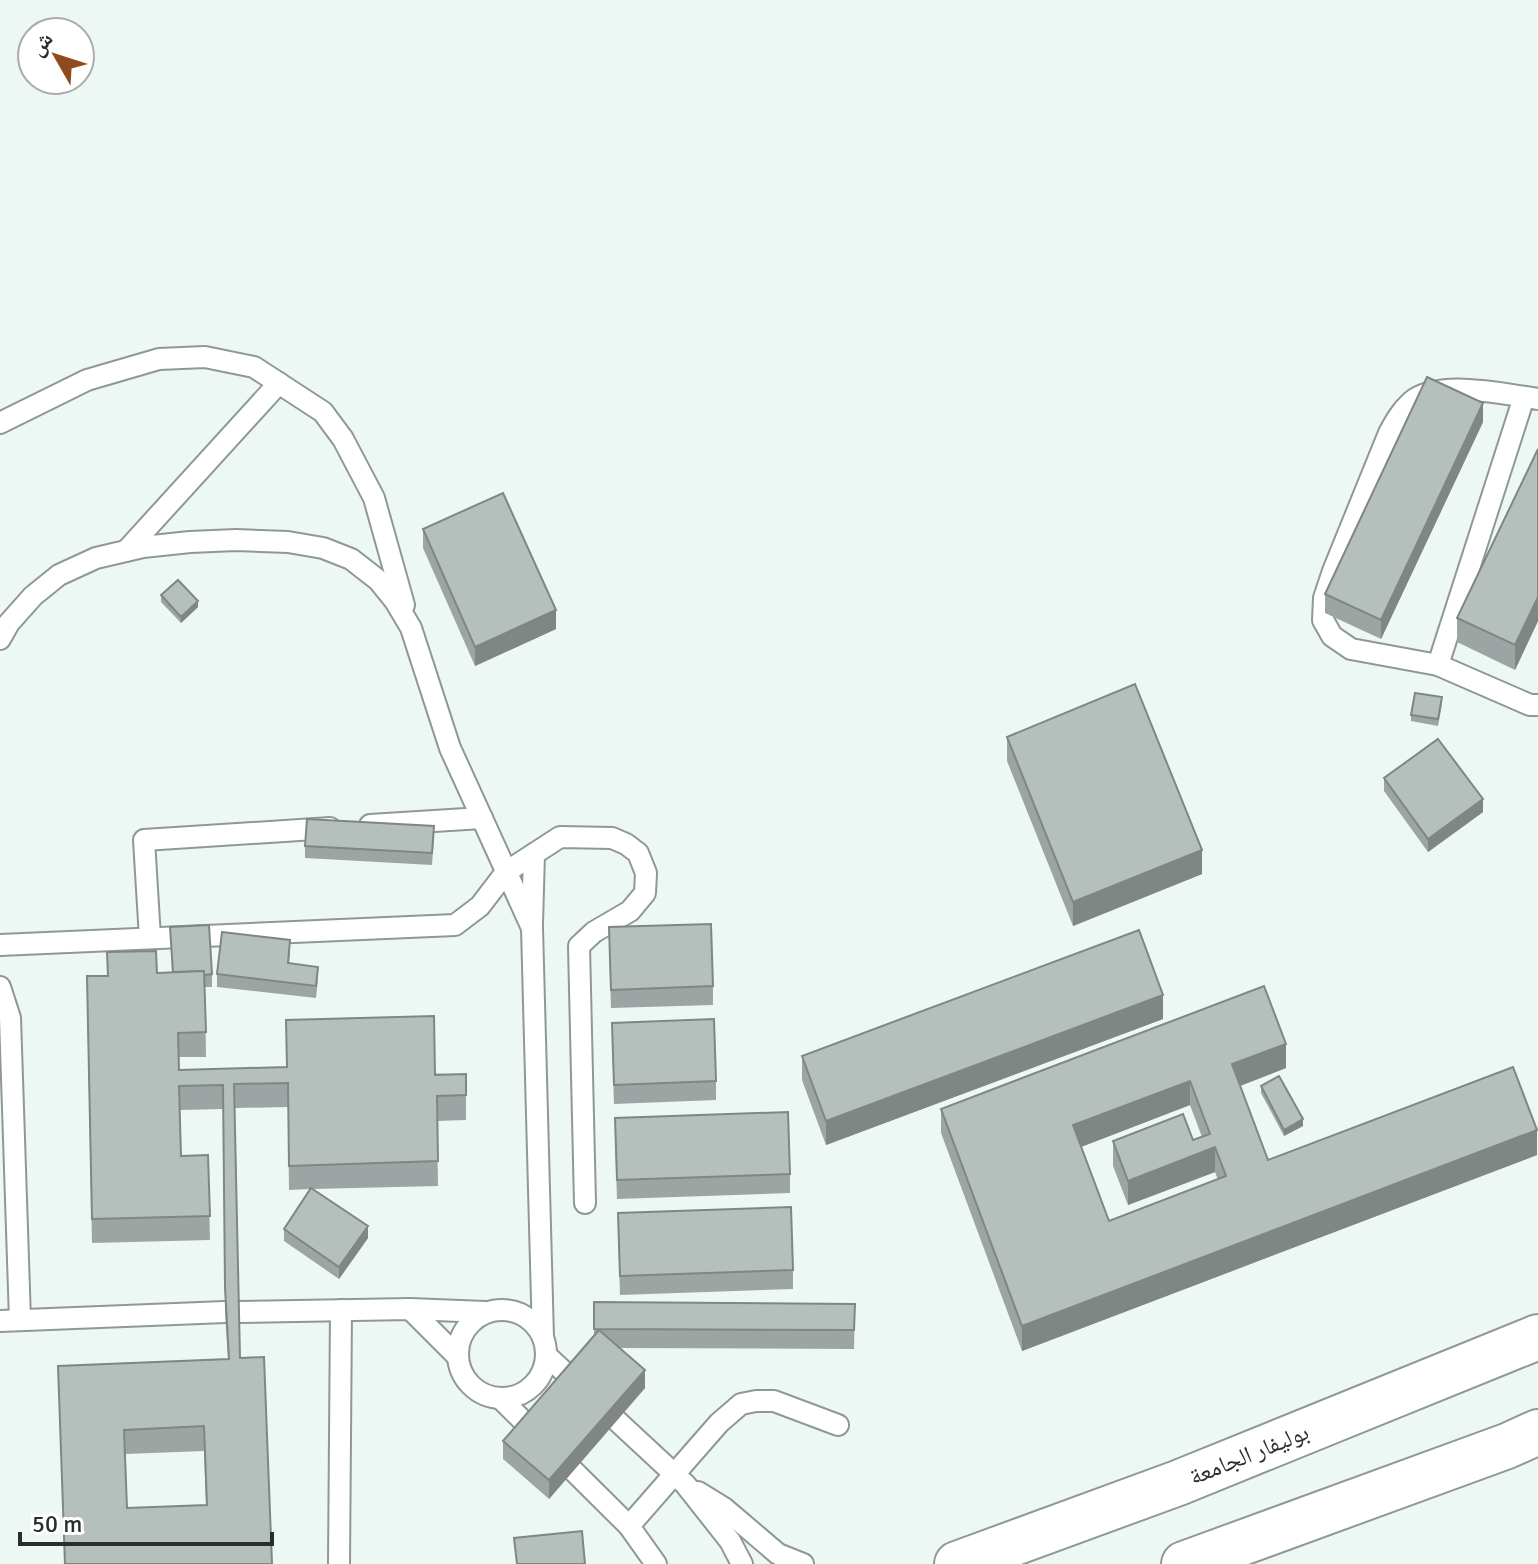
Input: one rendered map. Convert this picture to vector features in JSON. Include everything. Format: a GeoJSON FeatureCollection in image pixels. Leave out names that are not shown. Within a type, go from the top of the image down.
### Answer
{"type":"FeatureCollection","features":[{"type":"Feature","properties":{"kind":"street","name":"بوليفار الجامعة"},"geometry":{"type":"LineString","coordinates":[[957,1564],[1178,1483],[1538,1337]]}},
{"type":"Feature","properties":{"kind":"street"},"geometry":{"type":"LineString","coordinates":[[1184,1564],[1528,1438]]}},
{"type":"Feature","properties":{"kind":"lane"},"geometry":{"type":"LineString","coordinates":[[0,423],[87,380],[159,359],[205,357],[254,367],[323,412],[343,439],[374,498],[411,628],[450,748],[532,928]]}},
{"type":"Feature","properties":{"kind":"lane"},"geometry":{"type":"LineString","coordinates":[[126,551],[279,383]]}},
{"type":"Feature","properties":{"kind":"lane"},"geometry":{"type":"LineString","coordinates":[[1438,665],[1531,398],[1451,389],[1431,392],[1412,401],[1389,433],[1333,571],[1324,598],[1323,620],[1332,636],[1351,649],[1438,665],[1530,705],[1538,705]]}},
{"type":"Feature","properties":{"kind":"lane"},"geometry":{"type":"LineString","coordinates":[[0,639],[9,623],[33,596],[59,575],[96,558],[190,542],[236,540],[288,542],[323,548],[351,559],[378,580],[411,628]]}},
{"type":"Feature","properties":{"kind":"lane"},"geometry":{"type":"LineString","coordinates":[[150,938],[144,840],[482,818]]}},
{"type":"Feature","properties":{"kind":"lane"},"geometry":{"type":"LineString","coordinates":[[0,945],[455,925],[480,906],[506,872],[560,837],[612,838],[626,844],[638,853],[646,873],[645,893],[630,911],[594,932],[579,946],[585,1203]]}},
{"type":"Feature","properties":{"kind":"lane"},"geometry":{"type":"LineString","coordinates":[[485,1312],[471,1322],[461,1337],[460,1370],[470,1385],[484,1395],[501,1399],[518,1396],[532,1386],[543,1372],[545,1346],[532,928],[534,854]]}},
{"type":"Feature","properties":{"kind":"lane"},"geometry":{"type":"LineString","coordinates":[[0,987],[10,1018],[10,1320],[410,1309],[520,1313],[534,1323],[545,1346],[680,1479],[730,1541],[742,1564]]}},
{"type":"Feature","properties":{"kind":"lane"},"geometry":{"type":"LineString","coordinates":[[410,1309],[458,1357]]}},
{"type":"Feature","properties":{"kind":"lane"},"geometry":{"type":"LineString","coordinates":[[339,1564],[341,1310]]}},
{"type":"Feature","properties":{"kind":"lane"},"geometry":{"type":"LineString","coordinates":[[501,1399],[629,1526],[654,1562]]}},
{"type":"Feature","properties":{"kind":"lane"},"geometry":{"type":"LineString","coordinates":[[629,1526],[680,1479],[719,1423],[741,1404],[774,1401],[838,1425]]}},
{"type":"Feature","properties":{"kind":"lane"},"geometry":{"type":"LineString","coordinates":[[680,1479],[724,1508],[778,1554],[803,1564]]}},
{"type":"Feature","properties":{"kind":"building"},"geometry":{"type":"Polygon","coordinates":[[[1427,377],[1483,403],[1381,620],[1325,594],[1427,377]]]}},
{"type":"Feature","properties":{"kind":"building"},"geometry":{"type":"Polygon","coordinates":[[[1538,449],[1538,597],[1515,645],[1457,618],[1538,449]]]}},
{"type":"Feature","properties":{"kind":"building"},"geometry":{"type":"Polygon","coordinates":[[[503,493],[556,610],[475,647],[423,529],[503,493]]]}},
{"type":"Feature","properties":{"kind":"building"},"geometry":{"type":"Polygon","coordinates":[[[178,580],[198,601],[181,617],[161,595],[178,580]]]}},
{"type":"Feature","properties":{"kind":"building"},"geometry":{"type":"Polygon","coordinates":[[[1135,684],[1202,850],[1073,902],[1007,737],[1135,684]]]}},
{"type":"Feature","properties":{"kind":"building"},"geometry":{"type":"Polygon","coordinates":[[[1415,693],[1442,697],[1438,719],[1411,715],[1415,693]]]}},
{"type":"Feature","properties":{"kind":"building"},"geometry":{"type":"Polygon","coordinates":[[[1438,739],[1483,799],[1428,839],[1384,778],[1438,739]]]}},
{"type":"Feature","properties":{"kind":"building"},"geometry":{"type":"Polygon","coordinates":[[[307,819],[434,826],[432,853],[305,846],[307,819]]]}},
{"type":"Feature","properties":{"kind":"building"},"geometry":{"type":"Polygon","coordinates":[[[711,924],[713,986],[611,990],[609,927],[711,924]]]}},
{"type":"Feature","properties":{"kind":"building"},"geometry":{"type":"Polygon","coordinates":[[[209,925],[212,974],[204,975],[204,971],[173,972],[170,927],[209,925]]]}},
{"type":"Feature","properties":{"kind":"building"},"geometry":{"type":"Polygon","coordinates":[[[1139,930],[1163,995],[826,1121],[802,1056],[1139,930]]]}},
{"type":"Feature","properties":{"kind":"building"},"geometry":{"type":"Polygon","coordinates":[[[222,932],[290,940],[288,963],[318,967],[316,986],[217,974],[222,932]]]}},
{"type":"Feature","properties":{"kind":"building"},"geometry":{"type":"Polygon","coordinates":[[[156,951],[157,973],[204,971],[206,1032],[178,1033],[179,1070],[287,1067],[286,1020],[434,1016],[435,1075],[466,1074],[466,1095],[437,1096],[438,1161],[289,1166],[288,1083],[234,1084],[240,1358],[264,1357],[272,1564],[65,1564],[58,1366],[229,1359],[225,1287],[223,1085],[179,1086],[181,1156],[208,1155],[210,1216],[92,1219],[87,976],[108,976],[107,952],[156,951]],[[204,1426],[124,1430],[127,1508],[207,1505],[204,1426]]]}},
{"type":"Feature","properties":{"kind":"building"},"geometry":{"type":"Polygon","coordinates":[[[1264,986],[1286,1044],[1232,1064],[1268,1160],[1513,1067],[1537,1130],[1022,1326],[941,1109],[1264,986]],[[1190,1081],[1073,1125],[1109,1221],[1226,1176],[1215,1147],[1128,1181],[1113,1141],[1183,1114],[1193,1140],[1210,1134],[1190,1081]]]}},
{"type":"Feature","properties":{"kind":"building"},"geometry":{"type":"Polygon","coordinates":[[[714,1019],[716,1081],[614,1085],[612,1023],[714,1019]]]}},
{"type":"Feature","properties":{"kind":"building"},"geometry":{"type":"Polygon","coordinates":[[[1279,1076],[1303,1119],[1284,1130],[1261,1086],[1279,1076]]]}},
{"type":"Feature","properties":{"kind":"building"},"geometry":{"type":"Polygon","coordinates":[[[788,1112],[790,1174],[617,1180],[615,1118],[788,1112]]]}},
{"type":"Feature","properties":{"kind":"building"},"geometry":{"type":"Polygon","coordinates":[[[311,1188],[368,1226],[339,1267],[284,1229],[311,1188]]]}},
{"type":"Feature","properties":{"kind":"building"},"geometry":{"type":"Polygon","coordinates":[[[791,1207],[793,1270],[620,1276],[618,1213],[791,1207]]]}},
{"type":"Feature","properties":{"kind":"building"},"geometry":{"type":"Polygon","coordinates":[[[594,1302],[855,1304],[854,1330],[594,1329],[594,1302]]]}},
{"type":"Feature","properties":{"kind":"building"},"geometry":{"type":"Polygon","coordinates":[[[599,1330],[645,1370],[549,1480],[503,1441],[599,1330]]]}},
{"type":"Feature","properties":{"kind":"building"},"geometry":{"type":"Polygon","coordinates":[[[582,1531],[585,1564],[517,1564],[514,1538],[582,1531]]]}}]}
